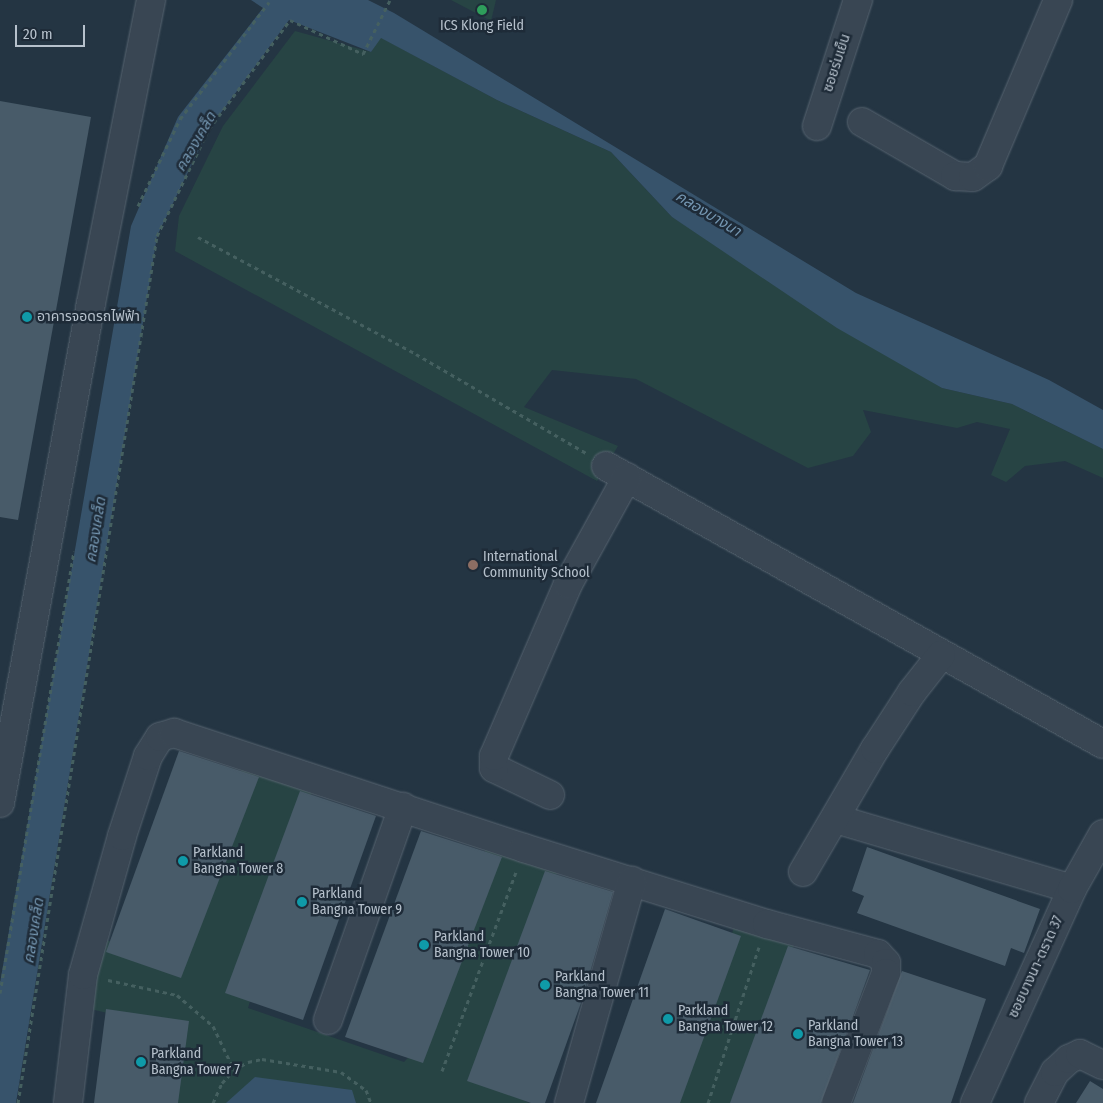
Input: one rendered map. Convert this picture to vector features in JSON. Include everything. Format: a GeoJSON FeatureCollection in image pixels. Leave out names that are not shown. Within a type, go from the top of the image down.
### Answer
{"type":"FeatureCollection","features":[{"type":"Feature","properties":{"kind":"street"},"geometry":{"type":"LineString","coordinates":[[0,803],[89,312],[151,0]]}},
{"type":"Feature","properties":{"kind":"street","name":"ซอยร่มเย็น"},"geometry":{"type":"LineString","coordinates":[[817,126],[858,0]]}},
{"type":"Feature","properties":{"kind":"street"},"geometry":{"type":"LineString","coordinates":[[862,122],[955,176],[972,177],[988,166],[1058,0]]}},
{"type":"Feature","properties":{"kind":"street"},"geometry":{"type":"LineString","coordinates":[[550,795],[494,768],[494,756],[616,471],[941,655],[1103,744]]}},
{"type":"Feature","properties":{"kind":"street"},"geometry":{"type":"LineString","coordinates":[[803,872],[901,708],[941,655]]}},
{"type":"Feature","properties":{"kind":"street"},"geometry":{"type":"LineString","coordinates":[[68,1103],[83,975],[122,836],[148,756],[160,737],[174,733],[403,806],[524,848],[767,924],[878,954],[886,963],[886,973],[836,1103]]}},
{"type":"Feature","properties":{"kind":"street"},"geometry":{"type":"LineString","coordinates":[[328,1020],[403,806]]}},
{"type":"Feature","properties":{"kind":"street"},"geometry":{"type":"LineString","coordinates":[[836,819],[1072,889]]}},
{"type":"Feature","properties":{"kind":"street","name":"ซอยบางนา-ตราด 37"},"geometry":{"type":"LineString","coordinates":[[975,1103],[1072,889],[1102,838]]}},
{"type":"Feature","properties":{"kind":"street"},"geometry":{"type":"LineString","coordinates":[[569,1103],[632,881]]}},
{"type":"Feature","properties":{"kind":"street"},"geometry":{"type":"LineString","coordinates":[[1039,1103],[1055,1072],[1069,1059],[1080,1054],[1103,1065]]}},
{"type":"Feature","properties":{"kind":"path"},"geometry":{"type":"LineString","coordinates":[[18,1103],[157,236],[209,129],[290,20],[363,54],[390,0]]}},
{"type":"Feature","properties":{"kind":"path"},"geometry":{"type":"LineString","coordinates":[[137,208],[180,119],[269,2]]}},
{"type":"Feature","properties":{"kind":"path"},"geometry":{"type":"LineString","coordinates":[[198,237],[416,354],[616,471]]}},
{"type":"Feature","properties":{"kind":"path"},"geometry":{"type":"LineString","coordinates":[[0,993],[76,540]]}},
{"type":"Feature","properties":{"kind":"path"},"geometry":{"type":"LineString","coordinates":[[442,1071],[524,848]]}},
{"type":"Feature","properties":{"kind":"path"},"geometry":{"type":"LineString","coordinates":[[708,1103],[767,924]]}},
{"type":"Feature","properties":{"kind":"path"},"geometry":{"type":"LineString","coordinates":[[83,975],[177,995],[213,1026],[234,1070]]}},
{"type":"Feature","properties":{"kind":"path"},"geometry":{"type":"LineString","coordinates":[[213,1103],[222,1083],[234,1070],[248,1062],[262,1060],[341,1072],[366,1090],[371,1103]]}},
{"type":"Feature","properties":{"kind":"green space","name":"ICS Klong Field"},"geometry":{"type":"Polygon","coordinates":[[[451,0],[496,0],[491,21],[451,0]]]}},
{"type":"Feature","properties":{"kind":"green space"},"geometry":{"type":"Polygon","coordinates":[[[295,31],[371,52],[380,37],[497,100],[611,152],[672,217],[942,388],[1012,404],[1103,449],[1103,478],[1065,461],[1025,466],[1006,482],[991,475],[1010,429],[977,422],[957,428],[863,410],[871,432],[853,456],[808,468],[636,379],[552,370],[524,407],[618,446],[597,481],[175,251],[179,216],[223,126],[295,31]]]}},
{"type":"Feature","properties":{"kind":"green space"},"geometry":{"type":"Polygon","coordinates":[[[245,760],[315,782],[248,1008],[404,1062],[420,1045],[488,842],[560,864],[485,1080],[529,1103],[170,1103],[181,1030],[86,1008],[101,939],[177,957],[245,760]]]}},
{"type":"Feature","properties":{"kind":"green space"},"geometry":{"type":"Polygon","coordinates":[[[735,925],[796,938],[747,1103],[669,1103],[735,925]]]}},
{"type":"Feature","properties":{"kind":"water"},"geometry":{"type":"Polygon","coordinates":[[[251,0],[368,0],[394,13],[856,293],[1049,380],[1103,410],[1103,449],[1012,404],[942,388],[837,328],[672,217],[611,152],[497,100],[381,38],[371,52],[289,20],[209,129],[157,236],[16,1103],[0,1103],[0,983],[131,226],[178,117],[263,8],[251,0]]]}},
{"type":"Feature","properties":{"kind":"water"},"geometry":{"type":"Polygon","coordinates":[[[255,1077],[352,1090],[356,1103],[226,1103],[255,1077]]]}},
{"type":"Feature","properties":{"kind":"building","name":"อาคารจอดรถไฟฟ้า"},"geometry":{"type":"Polygon","coordinates":[[[0,101],[91,117],[18,520],[0,517],[0,101]]]}},
{"type":"Feature","properties":{"kind":"building","name":"Parkland Bangna Tower 8"},"geometry":{"type":"Polygon","coordinates":[[[179,751],[259,777],[181,978],[106,952],[179,751]]]}},
{"type":"Feature","properties":{"kind":"building","name":"Parkland Bangna Tower 9"},"geometry":{"type":"Polygon","coordinates":[[[300,791],[376,816],[303,1020],[225,993],[300,791]]]}},
{"type":"Feature","properties":{"kind":"building","name":"Parkland Bangna Tower 10"},"geometry":{"type":"Polygon","coordinates":[[[421,831],[502,857],[423,1063],[345,1037],[421,831]]]}},
{"type":"Feature","properties":{"kind":"building"},"geometry":{"type":"Polygon","coordinates":[[[867,847],[1040,909],[1024,953],[1011,948],[1005,966],[857,913],[864,896],[852,891],[867,847]]]}},
{"type":"Feature","properties":{"kind":"building","name":"Parkland Bangna Tower 11"},"geometry":{"type":"Polygon","coordinates":[[[545,871],[613,892],[582,1000],[545,1103],[531,1103],[467,1081],[545,871]]]}},
{"type":"Feature","properties":{"kind":"building","name":"Parkland Bangna Tower 12"},"geometry":{"type":"Polygon","coordinates":[[[665,909],[741,936],[680,1103],[596,1103],[665,909]]]}},
{"type":"Feature","properties":{"kind":"building","name":"Parkland Bangna Tower 13"},"geometry":{"type":"Polygon","coordinates":[[[788,946],[870,970],[821,1103],[730,1103],[788,946]]]}},
{"type":"Feature","properties":{"kind":"building"},"geometry":{"type":"Polygon","coordinates":[[[902,971],[986,999],[951,1103],[853,1103],[902,971]]]}},
{"type":"Feature","properties":{"kind":"building","name":"Parkland Bangna Tower 7"},"geometry":{"type":"Polygon","coordinates":[[[106,1009],[189,1021],[178,1103],[94,1103],[106,1009]]]}},
{"type":"Feature","properties":{"kind":"building"},"geometry":{"type":"Polygon","coordinates":[[[1090,1081],[1103,1089],[1103,1103],[1076,1103],[1090,1081]]]}},
{"type":"Feature","properties":{"kind":"place","name":"ICS Klong Field"},"geometry":{"type":"Point","coordinates":[482,10]}},
{"type":"Feature","properties":{"kind":"place","name":"อาคารจอดรถไฟฟ้า"},"geometry":{"type":"Point","coordinates":[27,317]}},
{"type":"Feature","properties":{"kind":"place","name":"International Community School"},"geometry":{"type":"Point","coordinates":[473,565]}},
{"type":"Feature","properties":{"kind":"place","name":"Parkland Bangna Tower 8"},"geometry":{"type":"Point","coordinates":[183,861]}},
{"type":"Feature","properties":{"kind":"place","name":"Parkland Bangna Tower 9"},"geometry":{"type":"Point","coordinates":[302,902]}},
{"type":"Feature","properties":{"kind":"place","name":"Parkland Bangna Tower 10"},"geometry":{"type":"Point","coordinates":[424,945]}},
{"type":"Feature","properties":{"kind":"place","name":"Parkland Bangna Tower 11"},"geometry":{"type":"Point","coordinates":[545,985]}},
{"type":"Feature","properties":{"kind":"place","name":"Parkland Bangna Tower 12"},"geometry":{"type":"Point","coordinates":[668,1019]}},
{"type":"Feature","properties":{"kind":"place","name":"Parkland Bangna Tower 13"},"geometry":{"type":"Point","coordinates":[798,1034]}},
{"type":"Feature","properties":{"kind":"place","name":"Parkland Bangna Tower 7"},"geometry":{"type":"Point","coordinates":[141,1062]}},
{"type":"Feature","properties":{"kind":"water label","name":"คลองเคล็ด"},"geometry":{"type":"Point","coordinates":[196,142]}},
{"type":"Feature","properties":{"kind":"water label","name":"คลองบางนา"},"geometry":{"type":"Point","coordinates":[708,214]}},
{"type":"Feature","properties":{"kind":"water label","name":"คลองเคล็ด"},"geometry":{"type":"Point","coordinates":[96,530]}},
{"type":"Feature","properties":{"kind":"water label","name":"คลองเคล็ด"},"geometry":{"type":"Point","coordinates":[34,931]}}]}
